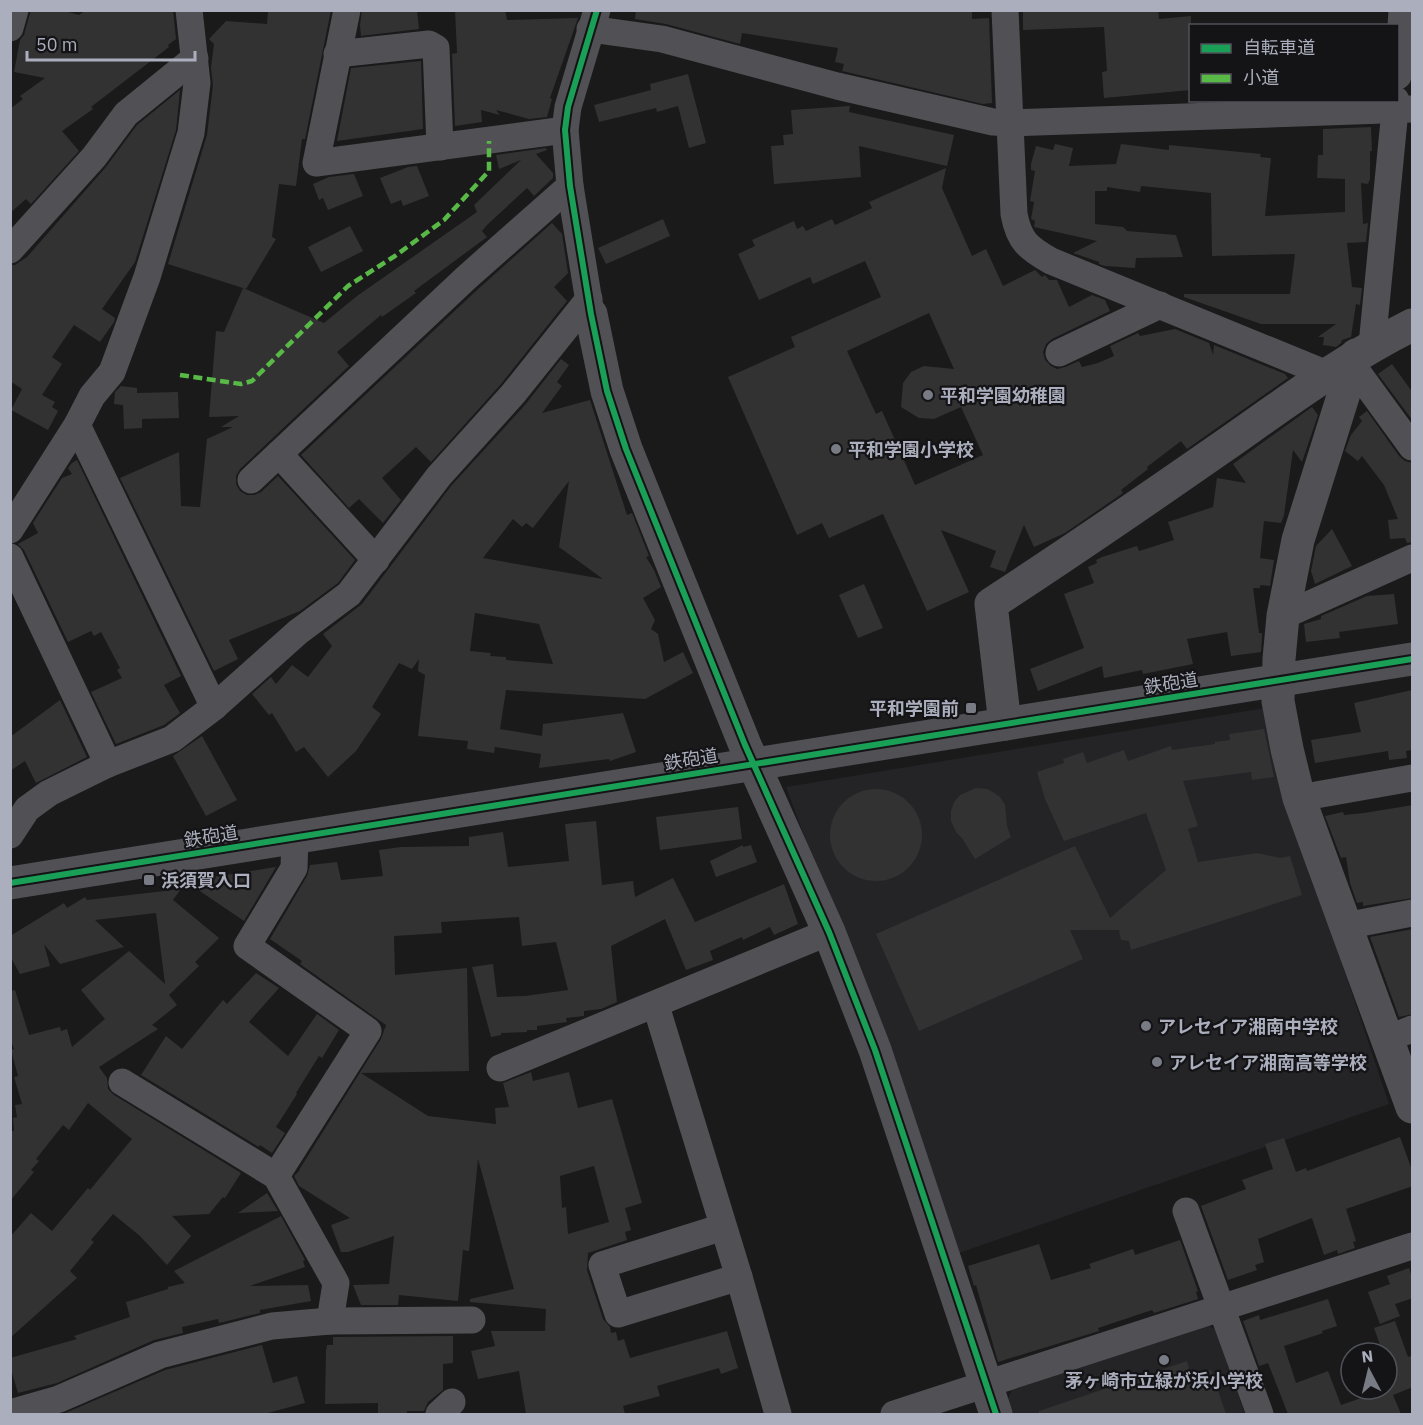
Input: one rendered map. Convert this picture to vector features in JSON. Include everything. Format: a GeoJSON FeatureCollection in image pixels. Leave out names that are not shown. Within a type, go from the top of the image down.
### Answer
{"type":"FeatureCollection","features":[{"type":"Feature","properties":{"kind":"street"},"geometry":{"type":"LineString","coordinates":[[10,531],[77,425],[92,396],[112,372],[147,277],[191,133],[197,83],[189,10]]}},
{"type":"Feature","properties":{"kind":"street"},"geometry":{"type":"LineString","coordinates":[[347,10],[316,163],[565,130]]}},
{"type":"Feature","properties":{"kind":"street"},"geometry":{"type":"LineString","coordinates":[[1005,10],[1014,214],[1017,232],[1030,249],[1051,261],[1160,305],[1352,360],[1413,447]]}},
{"type":"Feature","properties":{"kind":"street"},"geometry":{"type":"LineString","coordinates":[[1399,60],[1402,10]]}},
{"type":"Feature","properties":{"kind":"street"},"geometry":{"type":"LineString","coordinates":[[996,1414],[875,1050],[829,932],[753,764],[627,449],[607,391],[570,186],[565,130],[568,107],[594,20],[837,86],[993,122],[1401,106],[1352,360],[1298,540],[1283,616],[1278,701],[1299,798],[1345,926],[1400,1034],[1413,1107]]}},
{"type":"Feature","properties":{"kind":"street"},"geometry":{"type":"LineString","coordinates":[[337,54],[429,44],[435,48],[440,147]]}},
{"type":"Feature","properties":{"kind":"street"},"geometry":{"type":"LineString","coordinates":[[10,250],[94,157],[126,114],[195,58]]}},
{"type":"Feature","properties":{"kind":"street"},"geometry":{"type":"LineString","coordinates":[[251,480],[466,278],[570,186]]}},
{"type":"Feature","properties":{"kind":"street"},"geometry":{"type":"LineString","coordinates":[[1059,354],[1160,305]]}},
{"type":"Feature","properties":{"kind":"street"},"geometry":{"type":"LineString","coordinates":[[10,835],[27,809],[49,793],[108,764],[172,739],[213,707],[298,632],[349,594],[439,476],[590,306]]}},
{"type":"Feature","properties":{"kind":"street"},"geometry":{"type":"LineString","coordinates":[[1005,724],[991,604],[1096,536],[1352,360],[1413,325]]}},
{"type":"Feature","properties":{"kind":"street"},"geometry":{"type":"LineString","coordinates":[[77,425],[213,707]]}},
{"type":"Feature","properties":{"kind":"street"},"geometry":{"type":"LineString","coordinates":[[279,454],[376,560]]}},
{"type":"Feature","properties":{"kind":"street"},"geometry":{"type":"LineString","coordinates":[[10,557],[108,764]]}},
{"type":"Feature","properties":{"kind":"street"},"geometry":{"type":"LineString","coordinates":[[1283,616],[1413,558]]}},
{"type":"Feature","properties":{"kind":"street","name":"鉄砲道"},"geometry":{"type":"LineString","coordinates":[[10,884],[1413,659]]}},
{"type":"Feature","properties":{"kind":"street"},"geometry":{"type":"LineString","coordinates":[[1299,798],[1413,778]]}},
{"type":"Feature","properties":{"kind":"street"},"geometry":{"type":"LineString","coordinates":[[276,1176],[368,1031],[247,946],[294,868],[295,838]]}},
{"type":"Feature","properties":{"kind":"street"},"geometry":{"type":"LineString","coordinates":[[1345,926],[1413,913]]}},
{"type":"Feature","properties":{"kind":"street"},"geometry":{"type":"LineString","coordinates":[[500,1068],[829,932]]}},
{"type":"Feature","properties":{"kind":"street"},"geometry":{"type":"LineString","coordinates":[[656,1005],[778,1414]]}},
{"type":"Feature","properties":{"kind":"street"},"geometry":{"type":"LineString","coordinates":[[122,1082],[276,1176],[336,1283],[330,1321]]}},
{"type":"Feature","properties":{"kind":"street"},"geometry":{"type":"LineString","coordinates":[[1186,1210],[1260,1414]]}},
{"type":"Feature","properties":{"kind":"street"},"geometry":{"type":"LineString","coordinates":[[723,1227],[602,1265],[614,1304],[618,1314],[739,1277]]}},
{"type":"Feature","properties":{"kind":"street"},"geometry":{"type":"LineString","coordinates":[[894,1414],[1413,1246]]}},
{"type":"Feature","properties":{"kind":"street"},"geometry":{"type":"LineString","coordinates":[[10,1413],[59,1399],[160,1355],[272,1326],[330,1321],[472,1320]]}},
{"type":"Feature","properties":{"kind":"shaded area"},"geometry":{"type":"Polygon","coordinates":[[[1265,708],[1281,781],[1389,1104],[959,1253],[786,787],[1265,708]]]}},
{"type":"Feature","properties":{"kind":"shaded area","name":"茅ヶ崎市立緑が浜小学校"},"geometry":{"type":"Polygon","coordinates":[[[1206,1324],[1216,1330],[1245,1414],[1013,1414],[1008,1399],[1012,1390],[1206,1324]]]}},
{"type":"Feature","properties":{"kind":"building"},"geometry":{"type":"Polygon","coordinates":[[[31,10],[61,10],[79,15],[86,10],[173,10],[176,39],[168,45],[169,47],[91,107],[93,109],[62,131],[79,151],[31,204],[26,199],[10,213],[10,109],[23,99],[20,96],[45,78],[14,72],[20,40],[24,35],[31,10]]]}},
{"type":"Feature","properties":{"kind":"building"},"geometry":{"type":"Polygon","coordinates":[[[268,10],[331,10],[305,139],[302,139],[296,186],[279,184],[272,237],[276,239],[246,289],[168,264],[207,135],[213,85],[211,68],[214,44],[209,39],[226,21],[267,24],[268,10]]]}},
{"type":"Feature","properties":{"kind":"building"},"geometry":{"type":"Polygon","coordinates":[[[362,10],[417,10],[419,29],[361,36],[362,10]]]}},
{"type":"Feature","properties":{"kind":"building"},"geometry":{"type":"Polygon","coordinates":[[[455,10],[505,10],[507,20],[578,18],[550,98],[552,99],[547,117],[529,119],[496,110],[500,115],[481,110],[482,122],[455,126],[452,54],[457,53],[455,10]]]}},
{"type":"Feature","properties":{"kind":"building"},"geometry":{"type":"Polygon","coordinates":[[[636,10],[972,11],[972,19],[989,18],[992,103],[983,104],[842,71],[844,64],[835,62],[838,48],[742,33],[740,44],[666,24],[635,19],[636,10]]]}},
{"type":"Feature","properties":{"kind":"building"},"geometry":{"type":"Polygon","coordinates":[[[1023,10],[1158,10],[1159,19],[1191,16],[1189,90],[1104,98],[1102,72],[1107,71],[1104,27],[1023,30],[1023,10]]]}},
{"type":"Feature","properties":{"kind":"building"},"geometry":{"type":"Polygon","coordinates":[[[421,61],[423,129],[337,141],[351,68],[421,61]]]}},
{"type":"Feature","properties":{"kind":"building"},"geometry":{"type":"Polygon","coordinates":[[[688,74],[706,143],[689,148],[678,106],[657,112],[656,108],[599,122],[594,105],[651,90],[650,84],[688,74]]]}},
{"type":"Feature","properties":{"kind":"building"},"geometry":{"type":"Polygon","coordinates":[[[180,90],[176,130],[135,262],[102,309],[115,318],[114,322],[100,342],[74,325],[52,357],[62,364],[42,395],[55,402],[52,407],[58,411],[48,430],[11,410],[22,389],[10,381],[10,265],[15,265],[27,257],[106,167],[137,125],[180,90]]]}},
{"type":"Feature","properties":{"kind":"building"},"geometry":{"type":"Polygon","coordinates":[[[850,106],[849,112],[954,135],[947,166],[859,146],[861,177],[774,184],[771,146],[784,145],[783,135],[793,134],[791,110],[850,106]]]}},
{"type":"Feature","properties":{"kind":"building"},"geometry":{"type":"Polygon","coordinates":[[[1371,127],[1370,179],[1368,184],[1361,183],[1363,224],[1368,223],[1366,242],[1347,243],[1352,287],[1362,288],[1360,305],[1356,304],[1351,337],[1342,340],[1336,347],[1323,345],[1324,337],[1318,337],[1336,324],[1261,324],[1184,297],[1184,294],[1290,294],[1295,254],[1212,256],[1211,193],[1141,186],[1140,192],[1107,187],[1107,191],[1095,191],[1095,224],[1123,227],[1127,231],[1176,235],[1183,257],[1136,258],[1135,268],[1105,266],[1073,253],[1097,241],[1034,227],[1035,221],[1031,219],[1034,202],[1030,201],[1035,171],[1031,170],[1031,164],[1036,146],[1053,150],[1055,144],[1073,148],[1069,166],[1116,164],[1121,144],[1169,150],[1169,145],[1261,154],[1260,157],[1271,158],[1265,216],[1345,212],[1345,179],[1317,178],[1318,155],[1323,155],[1323,129],[1371,127]]]}},
{"type":"Feature","properties":{"kind":"building"},"geometry":{"type":"Polygon","coordinates":[[[546,148],[547,150],[536,154],[553,173],[553,178],[534,196],[527,188],[482,231],[487,237],[414,291],[416,293],[382,317],[381,315],[337,352],[349,366],[240,469],[236,476],[236,484],[240,491],[247,495],[261,492],[278,476],[355,560],[338,583],[300,611],[229,640],[238,659],[214,671],[120,478],[179,452],[181,506],[200,507],[207,439],[233,427],[221,427],[239,416],[209,417],[216,331],[224,332],[243,288],[324,323],[357,296],[477,212],[474,205],[521,160],[499,169],[496,155],[546,148]]]}},
{"type":"Feature","properties":{"kind":"building"},"geometry":{"type":"Polygon","coordinates":[[[417,166],[429,196],[403,206],[401,200],[391,204],[380,178],[408,167],[417,166]]]}},
{"type":"Feature","properties":{"kind":"building"},"geometry":{"type":"Polygon","coordinates":[[[946,168],[942,188],[972,256],[986,249],[1003,286],[1035,270],[1042,277],[1045,275],[1049,280],[1057,280],[1069,307],[1092,295],[1105,300],[1110,311],[1046,344],[1043,352],[1045,360],[1057,369],[1079,361],[1082,367],[1114,356],[1110,346],[1138,333],[1140,336],[1175,329],[1209,343],[1213,355],[1214,345],[1285,374],[1288,378],[1187,449],[1181,441],[1121,490],[1123,493],[1065,533],[1034,547],[1024,525],[1005,572],[990,567],[996,551],[941,530],[969,592],[927,611],[883,514],[829,538],[822,523],[797,535],[728,377],[795,347],[791,337],[881,297],[865,261],[813,284],[810,277],[759,300],[738,254],[755,246],[752,240],[794,221],[797,229],[803,226],[806,231],[832,219],[835,225],[872,208],[869,202],[946,168]],[[929,313],[847,351],[876,414],[882,411],[915,485],[983,455],[961,407],[934,419],[919,418],[901,407],[903,383],[911,372],[924,366],[954,369],[929,313]]]}},
{"type":"Feature","properties":{"kind":"building"},"geometry":{"type":"Polygon","coordinates":[[[354,174],[363,196],[328,210],[323,198],[319,200],[313,184],[329,177],[354,174]]]}},
{"type":"Feature","properties":{"kind":"building"},"geometry":{"type":"Polygon","coordinates":[[[663,219],[670,236],[606,264],[598,248],[663,219]]]}},
{"type":"Feature","properties":{"kind":"building"},"geometry":{"type":"Polygon","coordinates":[[[552,223],[562,234],[568,273],[554,287],[567,301],[501,384],[431,462],[416,447],[382,478],[401,500],[383,523],[359,499],[349,508],[301,455],[552,223]]]}},
{"type":"Feature","properties":{"kind":"building"},"geometry":{"type":"Polygon","coordinates":[[[350,226],[363,251],[321,272],[308,247],[350,226]]]}},
{"type":"Feature","properties":{"kind":"building"},"geometry":{"type":"Polygon","coordinates":[[[561,359],[569,365],[557,382],[562,386],[542,413],[590,400],[627,515],[632,513],[649,556],[646,557],[661,587],[643,598],[655,620],[651,629],[658,634],[664,662],[683,652],[693,673],[645,699],[506,690],[500,729],[542,736],[543,724],[623,713],[636,752],[610,761],[609,759],[539,768],[541,754],[495,747],[494,753],[467,749],[468,741],[418,736],[425,675],[418,671],[419,659],[412,669],[399,663],[372,707],[381,714],[356,751],[328,777],[304,747],[296,752],[272,713],[269,715],[252,694],[271,677],[276,684],[292,665],[308,677],[332,646],[323,634],[362,604],[451,486],[525,405],[561,359]],[[569,481],[533,528],[526,523],[522,527],[513,519],[483,558],[603,579],[559,547],[569,481]],[[475,613],[470,651],[491,653],[490,656],[506,657],[506,660],[553,664],[539,624],[475,613]]]}},
{"type":"Feature","properties":{"kind":"building"},"geometry":{"type":"Polygon","coordinates":[[[1392,364],[1413,393],[1413,421],[1378,374],[1392,364]]]}},
{"type":"Feature","properties":{"kind":"building"},"geometry":{"type":"Polygon","coordinates":[[[121,386],[137,388],[137,393],[178,392],[179,418],[142,419],[142,428],[124,429],[123,405],[114,404],[115,392],[121,386]]]}},
{"type":"Feature","properties":{"kind":"building"},"geometry":{"type":"Polygon","coordinates":[[[1312,407],[1318,415],[1302,462],[1293,450],[1281,523],[1264,521],[1260,558],[1274,560],[1270,586],[1260,585],[1260,588],[1253,588],[1259,633],[1262,633],[1261,652],[1231,656],[1227,632],[1187,639],[1193,664],[1143,674],[1142,670],[1104,678],[1102,666],[1038,691],[1030,669],[1084,648],[1064,594],[1094,583],[1088,567],[1097,563],[1096,560],[1102,557],[1137,546],[1139,551],[1174,540],[1168,522],[1213,507],[1217,478],[1246,483],[1233,464],[1312,407]]]}},
{"type":"Feature","properties":{"kind":"building"},"geometry":{"type":"Polygon","coordinates":[[[1367,411],[1399,456],[1413,463],[1413,542],[1407,543],[1405,538],[1390,539],[1388,520],[1398,519],[1384,485],[1362,456],[1358,461],[1345,451],[1351,435],[1362,421],[1359,417],[1367,411]]]}},
{"type":"Feature","properties":{"kind":"building"},"geometry":{"type":"Polygon","coordinates":[[[77,460],[181,676],[164,685],[180,713],[164,725],[116,744],[91,692],[122,678],[117,670],[120,668],[101,632],[94,636],[91,631],[68,642],[24,550],[18,544],[38,533],[33,523],[62,478],[72,474],[68,468],[77,460]]]}},
{"type":"Feature","properties":{"kind":"building"},"geometry":{"type":"Polygon","coordinates":[[[1332,529],[1352,566],[1315,584],[1311,571],[1316,546],[1332,529]]]}},
{"type":"Feature","properties":{"kind":"building"},"geometry":{"type":"Polygon","coordinates":[[[864,584],[883,628],[858,638],[839,595],[864,584]]]}},
{"type":"Feature","properties":{"kind":"building"},"geometry":{"type":"Polygon","coordinates":[[[1394,594],[1398,624],[1339,632],[1340,638],[1306,642],[1304,624],[1321,619],[1321,616],[1367,596],[1394,594]]]}},
{"type":"Feature","properties":{"kind":"building"},"geometry":{"type":"Polygon","coordinates":[[[1412,690],[1412,750],[1406,751],[1407,758],[1389,760],[1388,751],[1315,763],[1311,740],[1361,732],[1354,703],[1412,690]]]}},
{"type":"Feature","properties":{"kind":"building"},"geometry":{"type":"Polygon","coordinates":[[[60,700],[87,757],[36,783],[25,761],[10,771],[10,737],[60,700]]]}},
{"type":"Feature","properties":{"kind":"building"},"geometry":{"type":"Polygon","coordinates":[[[1264,729],[1274,777],[1252,780],[1251,772],[1183,781],[1198,826],[1188,829],[1198,862],[1257,853],[1280,858],[1290,856],[1302,895],[1131,950],[1129,941],[1121,940],[1119,930],[1070,930],[1083,959],[919,1031],[876,934],[1075,846],[1110,918],[1166,870],[1146,813],[1064,841],[1045,799],[1037,772],[1064,763],[1063,759],[1083,752],[1087,763],[1124,750],[1128,761],[1171,746],[1172,750],[1215,744],[1215,742],[1230,740],[1229,734],[1264,729]]]}},
{"type":"Feature","properties":{"kind":"building"},"geometry":{"type":"Polygon","coordinates":[[[202,736],[237,800],[206,816],[173,756],[202,736]]]}},
{"type":"Feature","properties":{"kind":"building"},"geometry":{"type":"Polygon","coordinates":[[[976,788],[988,789],[1000,797],[1005,805],[1007,826],[1011,837],[975,859],[956,832],[951,821],[951,811],[960,795],[976,788]]]}},
{"type":"Feature","properties":{"kind":"building"},"geometry":{"type":"Polygon","coordinates":[[[876,789],[893,793],[908,803],[918,818],[922,835],[918,852],[908,867],[893,877],[876,881],[859,877],[844,867],[834,852],[830,835],[834,818],[844,803],[859,793],[876,789]]]}},
{"type":"Feature","properties":{"kind":"building"},"geometry":{"type":"Polygon","coordinates":[[[1413,805],[1413,898],[1363,906],[1363,902],[1357,903],[1350,883],[1346,857],[1341,858],[1325,816],[1343,812],[1344,815],[1364,813],[1413,805]]]}},
{"type":"Feature","properties":{"kind":"building"},"geometry":{"type":"Polygon","coordinates":[[[738,807],[742,839],[660,850],[656,817],[738,807]]]}},
{"type":"Feature","properties":{"kind":"building"},"geometry":{"type":"Polygon","coordinates":[[[596,821],[602,885],[633,881],[635,897],[673,878],[695,922],[784,884],[798,924],[774,935],[770,927],[743,940],[742,937],[710,951],[713,960],[686,970],[665,919],[611,946],[617,1002],[601,1009],[584,1011],[584,1016],[566,1018],[567,1022],[537,1026],[537,1030],[527,1030],[527,1032],[501,1033],[501,1035],[491,1037],[472,967],[493,964],[497,997],[568,990],[556,942],[522,946],[519,917],[441,922],[442,933],[394,936],[395,975],[467,968],[469,1071],[361,1073],[428,1116],[496,1124],[495,1108],[509,1107],[503,1083],[531,1072],[533,1081],[569,1072],[578,1108],[612,1099],[642,1203],[625,1208],[631,1230],[625,1232],[627,1240],[588,1253],[587,1270],[603,1319],[610,1327],[611,1333],[616,1332],[618,1341],[624,1339],[630,1358],[727,1331],[738,1368],[721,1374],[719,1368],[657,1386],[660,1396],[623,1406],[625,1414],[526,1414],[519,1371],[478,1379],[471,1351],[495,1346],[491,1331],[545,1331],[546,1309],[470,1302],[470,1299],[514,1289],[478,1159],[469,1251],[463,1250],[458,1301],[399,1295],[398,1305],[361,1305],[353,1285],[389,1284],[394,1236],[348,1252],[341,1252],[331,1225],[350,1218],[299,1186],[294,1176],[300,1170],[381,1039],[386,1025],[300,964],[302,961],[270,939],[307,876],[310,865],[337,862],[341,880],[383,876],[379,850],[401,847],[469,846],[469,837],[503,832],[508,867],[569,861],[565,824],[596,821]],[[594,1166],[560,1176],[562,1208],[566,1207],[568,1234],[609,1222],[594,1166]]]}},
{"type":"Feature","properties":{"kind":"building"},"geometry":{"type":"Polygon","coordinates":[[[743,845],[743,847],[751,845],[757,862],[716,877],[710,861],[743,845]]]}},
{"type":"Feature","properties":{"kind":"building"},"geometry":{"type":"Polygon","coordinates":[[[276,867],[244,921],[188,883],[206,880],[206,878],[276,867]]]}},
{"type":"Feature","properties":{"kind":"building"},"geometry":{"type":"Polygon","coordinates":[[[181,889],[173,900],[219,938],[195,962],[199,966],[169,995],[177,1005],[152,1025],[158,1029],[99,1067],[107,1078],[108,1089],[114,1095],[241,1173],[225,1198],[223,1197],[209,1214],[172,1216],[191,1236],[167,1265],[140,1236],[113,1214],[91,1240],[94,1242],[70,1271],[77,1278],[10,1338],[10,1237],[31,1213],[52,1231],[132,1139],[88,1103],[69,1130],[63,1125],[36,1159],[39,1161],[31,1170],[34,1172],[10,1201],[10,1131],[14,1131],[13,1118],[17,1117],[15,1105],[22,1104],[14,1077],[18,1076],[11,1050],[14,1049],[10,1038],[10,991],[15,990],[29,1035],[60,1027],[61,1031],[67,1029],[72,1047],[105,1019],[81,990],[129,951],[165,984],[156,913],[95,920],[124,947],[60,964],[44,944],[50,966],[20,974],[10,956],[10,936],[64,903],[67,908],[85,897],[87,900],[181,889]]]}},
{"type":"Feature","properties":{"kind":"building"},"geometry":{"type":"Polygon","coordinates":[[[1413,929],[1413,1014],[1399,1017],[1370,937],[1413,929]]]}},
{"type":"Feature","properties":{"kind":"building"},"geometry":{"type":"Polygon","coordinates":[[[256,973],[279,988],[249,1022],[288,1056],[317,1014],[339,1030],[322,1058],[319,1056],[276,1127],[285,1133],[272,1153],[141,1075],[166,1036],[182,1049],[223,1000],[227,1004],[256,973]]]}},
{"type":"Feature","properties":{"kind":"building"},"geometry":{"type":"Polygon","coordinates":[[[1400,1137],[1413,1173],[1413,1186],[1346,1209],[1356,1241],[1353,1242],[1355,1248],[1338,1254],[1337,1250],[1324,1255],[1312,1218],[1258,1239],[1264,1262],[1255,1265],[1257,1270],[1228,1280],[1201,1206],[1246,1189],[1242,1180],[1273,1169],[1265,1144],[1284,1138],[1296,1172],[1306,1168],[1307,1171],[1400,1137]]]}},
{"type":"Feature","properties":{"kind":"building"},"geometry":{"type":"Polygon","coordinates":[[[267,1193],[278,1211],[238,1213],[267,1193]]]}},
{"type":"Feature","properties":{"kind":"building"},"geometry":{"type":"Polygon","coordinates":[[[281,1216],[305,1260],[303,1261],[305,1267],[250,1286],[308,1285],[311,1301],[260,1310],[260,1313],[219,1323],[218,1319],[182,1327],[183,1333],[154,1340],[57,1383],[18,1393],[10,1358],[77,1339],[74,1336],[130,1317],[126,1302],[185,1283],[174,1271],[281,1216]]]}},
{"type":"Feature","properties":{"kind":"building"},"geometry":{"type":"Polygon","coordinates":[[[1180,1240],[1198,1291],[1196,1292],[1198,1299],[1154,1313],[1152,1310],[1098,1328],[1099,1331],[998,1362],[976,1285],[974,1286],[968,1266],[1039,1244],[1051,1280],[1091,1268],[1089,1264],[1133,1249],[1135,1255],[1180,1240]]]}},
{"type":"Feature","properties":{"kind":"building"},"geometry":{"type":"Polygon","coordinates":[[[1409,1268],[1413,1280],[1413,1298],[1395,1304],[1400,1316],[1380,1324],[1368,1292],[1390,1284],[1387,1276],[1409,1268]]]}},
{"type":"Feature","properties":{"kind":"building"},"geometry":{"type":"Polygon","coordinates":[[[1328,1299],[1337,1326],[1284,1346],[1296,1383],[1328,1371],[1341,1405],[1352,1401],[1396,1401],[1401,1414],[1288,1414],[1268,1363],[1259,1366],[1243,1321],[1259,1315],[1260,1320],[1328,1299]]]}},
{"type":"Feature","properties":{"kind":"building"},"geometry":{"type":"Polygon","coordinates":[[[1395,1321],[1408,1357],[1413,1355],[1413,1387],[1399,1393],[1399,1341],[1379,1341],[1374,1328],[1395,1321]]]}},
{"type":"Feature","properties":{"kind":"building"},"geometry":{"type":"Polygon","coordinates":[[[453,1336],[453,1363],[443,1364],[443,1390],[428,1402],[424,1411],[407,1411],[407,1414],[378,1414],[378,1403],[325,1404],[326,1351],[327,1345],[333,1345],[333,1337],[453,1336]]]}},
{"type":"Feature","properties":{"kind":"building"},"geometry":{"type":"Polygon","coordinates":[[[262,1345],[273,1383],[297,1376],[305,1403],[264,1414],[63,1414],[165,1370],[262,1345]]]}},
{"type":"Feature","properties":{"kind":"building"},"geometry":{"type":"Polygon","coordinates":[[[1187,1361],[1191,1376],[1211,1370],[1226,1414],[1039,1414],[1039,1411],[1187,1361]]]}},
{"type":"Feature","properties":{"kind":"marked path"},"geometry":{"type":"LineString","coordinates":[[180,375],[241,384],[252,381],[348,286],[395,256],[444,220],[489,171],[489,141]]}},
{"type":"Feature","properties":{"kind":"cycle path"},"geometry":{"type":"LineString","coordinates":[[597,10],[568,107],[565,130],[570,186],[591,314],[607,391],[626,449],[745,745],[829,932],[875,1050],[996,1414]]}},
{"type":"Feature","properties":{"kind":"cycle path"},"geometry":{"type":"LineString","coordinates":[[10,883],[1412,659]]}},
{"type":"Feature","properties":{"kind":"place","name":"平和学園幼稚園"},"geometry":{"type":"Point","coordinates":[928,395]}},
{"type":"Feature","properties":{"kind":"place","name":"平和学園小学校"},"geometry":{"type":"Point","coordinates":[836,449]}},
{"type":"Feature","properties":{"kind":"place","name":"平和学園前"},"geometry":{"type":"Point","coordinates":[971,708]}},
{"type":"Feature","properties":{"kind":"place","name":"浜須賀入口"},"geometry":{"type":"Point","coordinates":[149,880]}},
{"type":"Feature","properties":{"kind":"place","name":"アレセイア湘南中学校"},"geometry":{"type":"Point","coordinates":[1146,1026]}},
{"type":"Feature","properties":{"kind":"place","name":"アレセイア湘南高等学校"},"geometry":{"type":"Point","coordinates":[1157,1062]}},
{"type":"Feature","properties":{"kind":"place","name":"茅ヶ崎市立緑が浜小学校"},"geometry":{"type":"Point","coordinates":[1164,1360]}}]}
